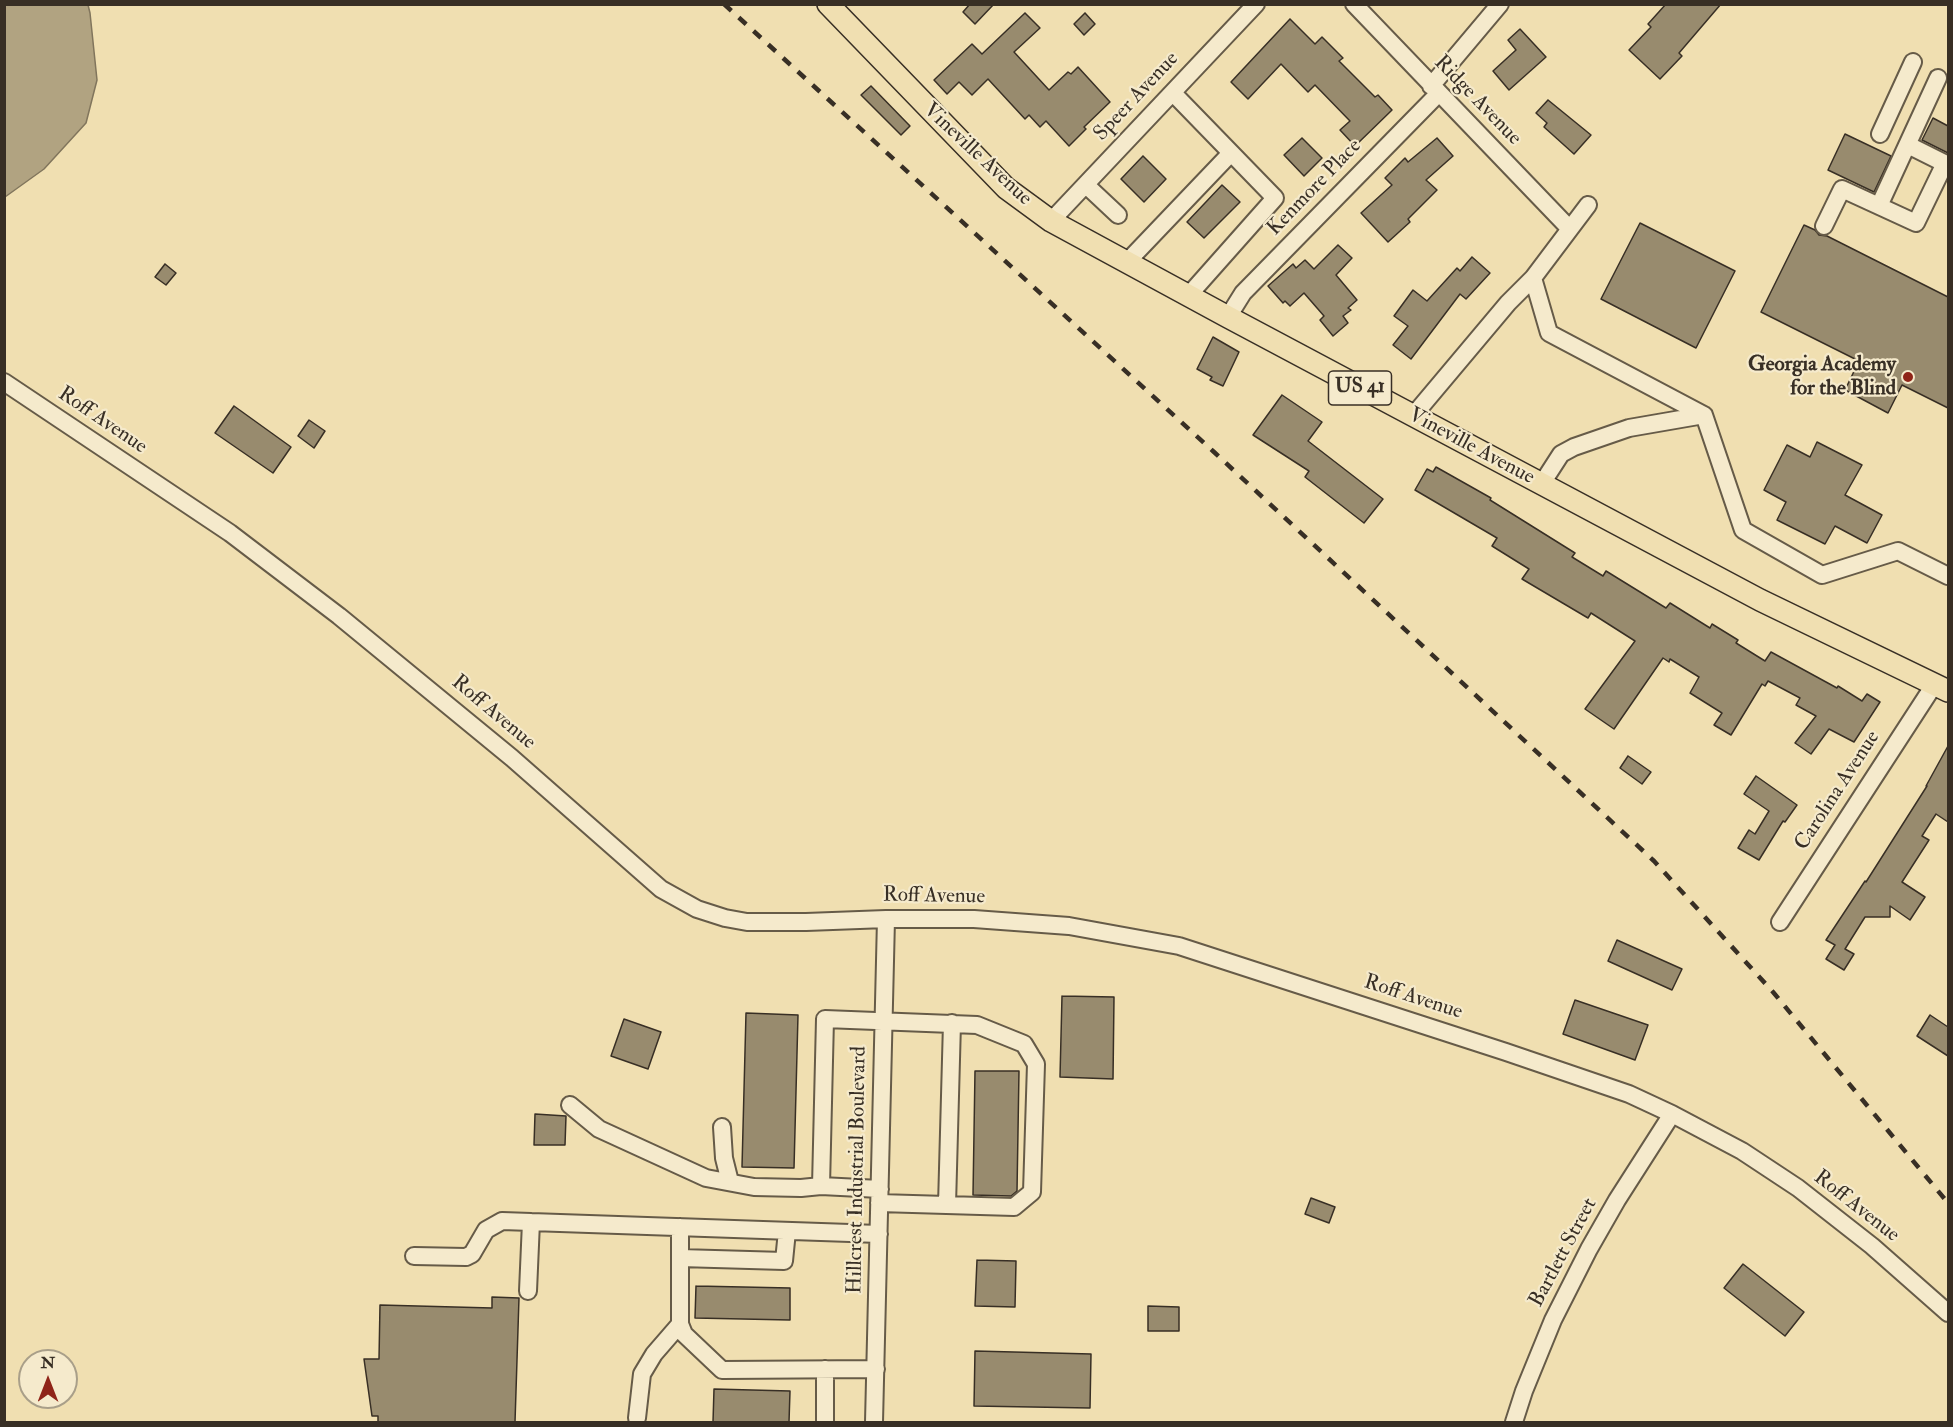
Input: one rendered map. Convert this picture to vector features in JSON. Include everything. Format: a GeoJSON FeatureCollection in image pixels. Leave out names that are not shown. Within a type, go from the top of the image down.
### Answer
{"type":"FeatureCollection","features":[{"type":"Feature","properties":{"kind":"main road","name":"Vineville Avenue"},"geometry":{"type":"LineString","coordinates":[[828,4],[1006,188],[1052,221],[1541,485],[1760,600],[1941,688]]}},
{"type":"Feature","properties":{"kind":"street","name":"Speer Avenue"},"geometry":{"type":"LineString","coordinates":[[1052,221],[1256,4]]}},
{"type":"Feature","properties":{"kind":"street","name":"Ridge Avenue"},"geometry":{"type":"LineString","coordinates":[[1354,4],[1569,228]]}},
{"type":"Feature","properties":{"kind":"street","name":"Kenmore Place"},"geometry":{"type":"LineString","coordinates":[[1228,318],[1243,293],[1435,90],[1500,4]]}},
{"type":"Feature","properties":{"kind":"street"},"geometry":{"type":"LineString","coordinates":[[1880,134],[1913,62]]}},
{"type":"Feature","properties":{"kind":"street"},"geometry":{"type":"LineString","coordinates":[[1879,206],[1938,78]]}},
{"type":"Feature","properties":{"kind":"street"},"geometry":{"type":"LineString","coordinates":[[1173,93],[1275,198],[1188,296]]}},
{"type":"Feature","properties":{"kind":"street"},"geometry":{"type":"LineString","coordinates":[[1824,226],[1842,189],[1916,223],[1947,164],[1908,145]]}},
{"type":"Feature","properties":{"kind":"street"},"geometry":{"type":"LineString","coordinates":[[1127,262],[1231,153]]}},
{"type":"Feature","properties":{"kind":"street"},"geometry":{"type":"LineString","coordinates":[[1086,185],[1118,215]]}},
{"type":"Feature","properties":{"kind":"street"},"geometry":{"type":"LineString","coordinates":[[1413,416],[1508,303],[1533,278],[1588,205]]}},
{"type":"Feature","properties":{"kind":"street"},"geometry":{"type":"LineString","coordinates":[[1533,278],[1549,333],[1704,415],[1743,530],[1822,575],[1898,552],[1948,576]]}},
{"type":"Feature","properties":{"kind":"street","name":"Roff Avenue"},"geometry":{"type":"LineString","coordinates":[[4,382],[230,534],[339,616],[512,758],[661,889],[697,909],[747,922],[974,919],[1070,926],[1179,946],[1506,1052],[1629,1094],[1672,1114],[1742,1151],[1798,1188],[1872,1246],[1948,1313]]}},
{"type":"Feature","properties":{"kind":"street"},"geometry":{"type":"LineString","coordinates":[[1541,485],[1561,454],[1574,447],[1629,428],[1704,415]]}},
{"type":"Feature","properties":{"kind":"street","name":"Carolina Avenue"},"geometry":{"type":"LineString","coordinates":[[1780,922],[1941,688]]}},
{"type":"Feature","properties":{"kind":"street","name":"Hillcrest Industrial Boulevard"},"geometry":{"type":"LineString","coordinates":[[874,1422],[886,919]]}},
{"type":"Feature","properties":{"kind":"street"},"geometry":{"type":"LineString","coordinates":[[570,1105],[599,1129],[705,1178],[754,1187],[821,1186],[947,1205],[1014,1207],[1032,1192],[1036,1064],[1024,1044],[977,1024],[825,1019],[821,1186]]}},
{"type":"Feature","properties":{"kind":"street"},"geometry":{"type":"LineString","coordinates":[[947,1205],[952,1023]]}},
{"type":"Feature","properties":{"kind":"street","name":"Bartlett Street"},"geometry":{"type":"LineString","coordinates":[[1514,1422],[1524,1390],[1553,1320],[1588,1249],[1672,1114]]}},
{"type":"Feature","properties":{"kind":"street"},"geometry":{"type":"LineString","coordinates":[[722,1126],[724,1158],[730,1182]]}},
{"type":"Feature","properties":{"kind":"street"},"geometry":{"type":"LineString","coordinates":[[414,1256],[466,1257],[472,1254],[486,1230],[502,1221],[879,1234]]}},
{"type":"Feature","properties":{"kind":"street"},"geometry":{"type":"LineString","coordinates":[[528,1291],[531,1222]]}},
{"type":"Feature","properties":{"kind":"street"},"geometry":{"type":"LineString","coordinates":[[680,1227],[681,1324],[684,1335],[722,1370],[876,1369]]}},
{"type":"Feature","properties":{"kind":"street"},"geometry":{"type":"LineString","coordinates":[[680,1258],[784,1261],[787,1231]]}},
{"type":"Feature","properties":{"kind":"street"},"geometry":{"type":"LineString","coordinates":[[637,1418],[642,1374],[654,1354],[681,1324]]}},
{"type":"Feature","properties":{"kind":"street"},"geometry":{"type":"LineString","coordinates":[[825,1369],[825,1422]]}},
{"type":"Feature","properties":{"kind":"shaded area"},"geometry":{"type":"Polygon","coordinates":[[[5,4],[88,5],[97,80],[86,123],[44,169],[5,197],[5,4]]]}},
{"type":"Feature","properties":{"kind":"building"},"geometry":{"type":"Polygon","coordinates":[[[970,4],[994,4],[975,24],[963,12],[970,4]]]}},
{"type":"Feature","properties":{"kind":"building"},"geometry":{"type":"Polygon","coordinates":[[[1666,4],[1721,4],[1679,53],[1682,56],[1660,79],[1629,50],[1651,27],[1648,24],[1666,4]]]}},
{"type":"Feature","properties":{"kind":"building"},"geometry":{"type":"Polygon","coordinates":[[[1025,13],[1040,28],[1014,52],[1049,90],[1068,72],[1071,74],[1078,67],[1110,102],[1084,127],[1086,129],[1069,146],[1046,121],[1040,127],[1029,115],[1025,119],[988,79],[972,95],[959,82],[947,94],[934,80],[972,44],[982,54],[1025,13]]]}},
{"type":"Feature","properties":{"kind":"building"},"geometry":{"type":"Polygon","coordinates":[[[1085,13],[1095,24],[1084,35],[1074,24],[1085,13]]]}},
{"type":"Feature","properties":{"kind":"building"},"geometry":{"type":"Polygon","coordinates":[[[1290,19],[1315,44],[1322,37],[1343,58],[1339,61],[1375,97],[1378,95],[1392,110],[1355,146],[1340,130],[1350,121],[1315,85],[1308,92],[1281,64],[1248,99],[1231,82],[1290,19]]]}},
{"type":"Feature","properties":{"kind":"building"},"geometry":{"type":"Polygon","coordinates":[[[1520,29],[1546,57],[1509,90],[1493,71],[1516,50],[1508,40],[1520,29]]]}},
{"type":"Feature","properties":{"kind":"building"},"geometry":{"type":"Polygon","coordinates":[[[871,86],[910,126],[901,135],[861,95],[871,86]]]}},
{"type":"Feature","properties":{"kind":"building"},"geometry":{"type":"Polygon","coordinates":[[[1548,100],[1591,135],[1574,154],[1544,127],[1547,123],[1536,113],[1548,100]]]}},
{"type":"Feature","properties":{"kind":"building"},"geometry":{"type":"Polygon","coordinates":[[[1933,118],[1948,126],[1948,153],[1922,140],[1933,118]]]}},
{"type":"Feature","properties":{"kind":"building"},"geometry":{"type":"Polygon","coordinates":[[[1845,134],[1891,156],[1874,192],[1828,170],[1845,134]]]}},
{"type":"Feature","properties":{"kind":"building"},"geometry":{"type":"Polygon","coordinates":[[[1302,138],[1322,158],[1304,176],[1284,155],[1302,138]]]}},
{"type":"Feature","properties":{"kind":"building"},"geometry":{"type":"Polygon","coordinates":[[[1437,138],[1453,156],[1426,180],[1437,190],[1408,219],[1410,222],[1388,242],[1361,213],[1392,185],[1385,178],[1405,158],[1408,162],[1437,138]]]}},
{"type":"Feature","properties":{"kind":"building"},"geometry":{"type":"Polygon","coordinates":[[[1143,156],[1166,179],[1144,202],[1121,179],[1143,156]]]}},
{"type":"Feature","properties":{"kind":"building"},"geometry":{"type":"Polygon","coordinates":[[[1222,185],[1240,202],[1204,238],[1187,222],[1222,185]]]}},
{"type":"Feature","properties":{"kind":"building"},"geometry":{"type":"Polygon","coordinates":[[[1640,223],[1735,271],[1696,348],[1601,299],[1640,223]]]}},
{"type":"Feature","properties":{"kind":"building"},"geometry":{"type":"Polygon","coordinates":[[[1804,225],[1815,230],[1819,235],[1827,236],[1948,297],[1948,408],[1902,385],[1888,413],[1845,390],[1859,361],[1761,312],[1804,225]]]}},
{"type":"Feature","properties":{"kind":"building"},"geometry":{"type":"Polygon","coordinates":[[[1338,245],[1352,258],[1336,275],[1357,300],[1348,308],[1351,310],[1343,316],[1348,323],[1333,336],[1320,320],[1324,316],[1304,293],[1290,306],[1285,301],[1283,303],[1268,286],[1293,264],[1296,268],[1305,260],[1314,269],[1338,245]]]}},
{"type":"Feature","properties":{"kind":"building"},"geometry":{"type":"Polygon","coordinates":[[[1472,257],[1490,273],[1466,299],[1460,294],[1411,359],[1393,345],[1408,326],[1394,316],[1413,290],[1427,301],[1457,268],[1460,271],[1472,257]]]}},
{"type":"Feature","properties":{"kind":"building"},"geometry":{"type":"Polygon","coordinates":[[[165,264],[176,273],[166,285],[155,277],[165,264]]]}},
{"type":"Feature","properties":{"kind":"building"},"geometry":{"type":"Polygon","coordinates":[[[1213,337],[1239,352],[1223,386],[1210,380],[1212,377],[1197,369],[1213,337]]]}},
{"type":"Feature","properties":{"kind":"building"},"geometry":{"type":"Polygon","coordinates":[[[1282,395],[1322,422],[1308,441],[1383,499],[1364,523],[1305,477],[1309,471],[1253,435],[1282,395]]]}},
{"type":"Feature","properties":{"kind":"building"},"geometry":{"type":"Polygon","coordinates":[[[234,406],[291,447],[273,473],[215,433],[234,406]]]}},
{"type":"Feature","properties":{"kind":"building"},"geometry":{"type":"Polygon","coordinates":[[[309,420],[325,431],[314,448],[298,436],[309,420]]]}},
{"type":"Feature","properties":{"kind":"building"},"geometry":{"type":"Polygon","coordinates":[[[1817,442],[1862,465],[1845,495],[1882,515],[1867,543],[1835,526],[1825,544],[1777,520],[1786,502],[1764,490],[1787,445],[1810,457],[1817,442]]]}},
{"type":"Feature","properties":{"kind":"building"},"geometry":{"type":"Polygon","coordinates":[[[1436,467],[1491,498],[1490,500],[1575,553],[1572,557],[1603,576],[1606,571],[1666,608],[1670,603],[1710,628],[1712,624],[1738,640],[1736,643],[1765,661],[1771,652],[1837,688],[1838,686],[1862,701],[1867,694],[1880,702],[1854,742],[1829,729],[1811,754],[1795,743],[1816,716],[1796,705],[1800,698],[1768,681],[1765,686],[1762,684],[1731,735],[1714,725],[1722,713],[1690,693],[1699,677],[1670,659],[1669,662],[1663,658],[1614,729],[1585,709],[1635,641],[1591,613],[1588,618],[1522,579],[1529,569],[1492,546],[1497,538],[1415,490],[1427,469],[1433,472],[1436,467]]]}},
{"type":"Feature","properties":{"kind":"building"},"geometry":{"type":"Polygon","coordinates":[[[1948,746],[1948,822],[1936,814],[1922,836],[1929,840],[1902,882],[1925,897],[1910,920],[1890,906],[1890,917],[1865,917],[1845,949],[1854,954],[1844,970],[1826,959],[1835,945],[1826,940],[1927,786],[1948,746]]]}},
{"type":"Feature","properties":{"kind":"building"},"geometry":{"type":"Polygon","coordinates":[[[1628,756],[1651,772],[1642,784],[1620,768],[1628,756]]]}},
{"type":"Feature","properties":{"kind":"building"},"geometry":{"type":"Polygon","coordinates":[[[1756,776],[1797,805],[1785,822],[1783,821],[1759,860],[1738,848],[1749,830],[1755,834],[1769,811],[1744,794],[1756,776]]]}},
{"type":"Feature","properties":{"kind":"building"},"geometry":{"type":"Polygon","coordinates":[[[1617,940],[1682,969],[1672,990],[1608,961],[1617,940]]]}},
{"type":"Feature","properties":{"kind":"building"},"geometry":{"type":"Polygon","coordinates":[[[1062,996],[1114,997],[1113,1079],[1060,1077],[1062,996]]]}},
{"type":"Feature","properties":{"kind":"building"},"geometry":{"type":"Polygon","coordinates":[[[1575,1000],[1648,1025],[1635,1060],[1563,1034],[1575,1000]]]}},
{"type":"Feature","properties":{"kind":"building"},"geometry":{"type":"Polygon","coordinates":[[[746,1013],[798,1015],[794,1168],[742,1167],[746,1013]]]}},
{"type":"Feature","properties":{"kind":"building"},"geometry":{"type":"Polygon","coordinates":[[[1930,1015],[1948,1027],[1948,1056],[1917,1036],[1930,1015]]]}},
{"type":"Feature","properties":{"kind":"building"},"geometry":{"type":"Polygon","coordinates":[[[624,1019],[661,1032],[648,1069],[611,1056],[624,1019]]]}},
{"type":"Feature","properties":{"kind":"building"},"geometry":{"type":"Polygon","coordinates":[[[975,1071],[1019,1071],[1017,1191],[1011,1196],[973,1195],[975,1071]]]}},
{"type":"Feature","properties":{"kind":"building"},"geometry":{"type":"Polygon","coordinates":[[[535,1114],[566,1116],[565,1145],[534,1145],[535,1114]]]}},
{"type":"Feature","properties":{"kind":"building"},"geometry":{"type":"Polygon","coordinates":[[[1311,1198],[1335,1207],[1329,1223],[1305,1214],[1311,1198]]]}},
{"type":"Feature","properties":{"kind":"building"},"geometry":{"type":"Polygon","coordinates":[[[977,1260],[1016,1261],[1015,1307],[975,1306],[977,1260]]]}},
{"type":"Feature","properties":{"kind":"building"},"geometry":{"type":"Polygon","coordinates":[[[1743,1264],[1804,1312],[1785,1336],[1724,1288],[1743,1264]]]}},
{"type":"Feature","properties":{"kind":"building"},"geometry":{"type":"Polygon","coordinates":[[[696,1286],[790,1288],[790,1320],[695,1318],[696,1286]]]}},
{"type":"Feature","properties":{"kind":"building"},"geometry":{"type":"Polygon","coordinates":[[[492,1297],[519,1298],[515,1422],[378,1422],[378,1416],[372,1416],[364,1359],[379,1359],[380,1305],[492,1308],[492,1297]]]}},
{"type":"Feature","properties":{"kind":"building"},"geometry":{"type":"Polygon","coordinates":[[[1148,1306],[1179,1307],[1179,1331],[1148,1331],[1148,1306]]]}},
{"type":"Feature","properties":{"kind":"building"},"geometry":{"type":"Polygon","coordinates":[[[975,1351],[1091,1354],[1090,1408],[974,1406],[975,1351]]]}},
{"type":"Feature","properties":{"kind":"building"},"geometry":{"type":"Polygon","coordinates":[[[714,1389],[790,1391],[789,1422],[713,1422],[714,1389]]]}},
{"type":"Feature","properties":{"kind":"railway"},"geometry":{"type":"LineString","coordinates":[[724,4],[1214,452],[1654,861],[1773,992],[1948,1203]]}},
{"type":"Feature","properties":{"kind":"place","name":"Georgia Academy for the Blind"},"geometry":{"type":"Point","coordinates":[1908,377]}}]}
